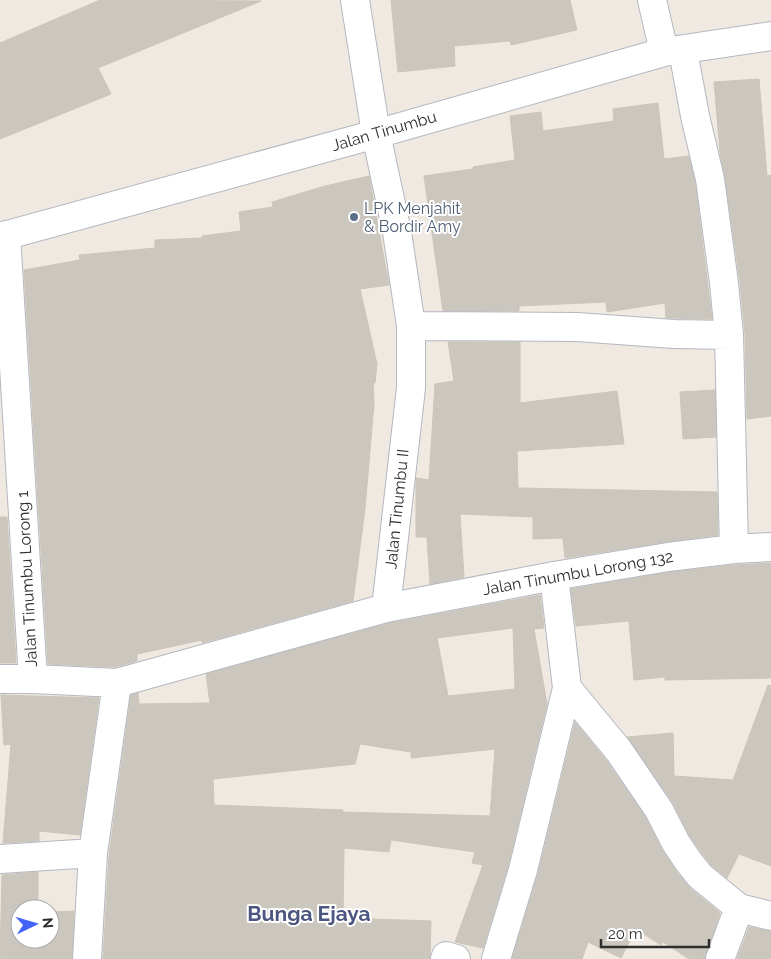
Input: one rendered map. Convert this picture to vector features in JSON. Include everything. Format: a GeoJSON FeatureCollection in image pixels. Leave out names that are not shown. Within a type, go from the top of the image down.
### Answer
{"type":"FeatureCollection","features":[{"type":"Feature","properties":{"kind":"street","name":"Jalan Tinumbu II"},"geometry":{"type":"LineString","coordinates":[[355,0],[376,134],[397,232],[412,326],[411,388],[386,608]]}},
{"type":"Feature","properties":{"kind":"street"},"geometry":{"type":"LineString","coordinates":[[652,0],[673,51],[695,116],[710,179],[729,335],[734,549]]}},
{"type":"Feature","properties":{"kind":"street","name":"Jalan Tinumbu"},"geometry":{"type":"LineString","coordinates":[[3,236],[673,51],[771,36]]}},
{"type":"Feature","properties":{"kind":"street","name":"Jalan Tinumbu Lorong 1"},"geometry":{"type":"LineString","coordinates":[[3,236],[33,679],[117,682]]}},
{"type":"Feature","properties":{"kind":"street"},"geometry":{"type":"LineString","coordinates":[[412,326],[577,327],[653,333],[729,335]]}},
{"type":"Feature","properties":{"kind":"street","name":"Jalan Tinumbu Lorong 132"},"geometry":{"type":"LineString","coordinates":[[386,608],[554,576],[734,549],[771,547]]}},
{"type":"Feature","properties":{"kind":"street"},"geometry":{"type":"LineString","coordinates":[[496,959],[523,870],[567,688],[554,576]]}},
{"type":"Feature","properties":{"kind":"street"},"geometry":{"type":"LineString","coordinates":[[87,959],[93,853],[117,682],[386,608]]}},
{"type":"Feature","properties":{"kind":"street"},"geometry":{"type":"LineString","coordinates":[[0,679],[33,679]]}},
{"type":"Feature","properties":{"kind":"street"},"geometry":{"type":"LineString","coordinates":[[567,688],[619,751],[659,810],[676,843],[688,861],[710,886],[739,908],[771,916]]}},
{"type":"Feature","properties":{"kind":"street"},"geometry":{"type":"LineString","coordinates":[[0,859],[93,853]]}},
{"type":"Feature","properties":{"kind":"street"},"geometry":{"type":"LineString","coordinates":[[720,959],[739,908]]}},
{"type":"Feature","properties":{"kind":"street"},"geometry":{"type":"LineString","coordinates":[[445,959],[446,956],[456,959]]}},
{"type":"Feature","properties":{"kind":"building"},"geometry":{"type":"Polygon","coordinates":[[[100,0],[261,1],[98,68],[111,94],[0,139],[0,43],[100,0]]]}},
{"type":"Feature","properties":{"kind":"building"},"geometry":{"type":"Polygon","coordinates":[[[391,0],[570,0],[577,30],[511,45],[510,41],[454,46],[455,66],[398,72],[391,0]]]}},
{"type":"Feature","properties":{"kind":"building"},"geometry":{"type":"Polygon","coordinates":[[[759,79],[767,176],[771,175],[771,416],[747,419],[745,335],[740,281],[720,152],[714,82],[759,79]]]}},
{"type":"Feature","properties":{"kind":"building"},"geometry":{"type":"Polygon","coordinates":[[[658,103],[664,159],[689,156],[695,182],[712,319],[666,318],[665,303],[607,312],[606,302],[519,306],[519,311],[443,311],[424,176],[473,169],[473,167],[515,160],[510,116],[541,112],[543,131],[614,121],[613,109],[658,103]]]}},
{"type":"Feature","properties":{"kind":"building"},"geometry":{"type":"Polygon","coordinates":[[[369,176],[389,285],[360,289],[377,364],[375,383],[373,383],[374,403],[365,509],[353,601],[202,643],[202,640],[137,654],[137,661],[115,667],[48,664],[24,270],[80,260],[79,255],[155,248],[155,240],[202,238],[202,236],[241,231],[239,212],[273,207],[272,202],[325,186],[369,176]]]}},
{"type":"Feature","properties":{"kind":"building"},"geometry":{"type":"Polygon","coordinates":[[[448,342],[520,342],[520,403],[617,391],[624,444],[517,451],[518,488],[717,492],[718,535],[565,558],[563,538],[533,539],[533,517],[460,514],[464,577],[430,584],[427,537],[416,537],[416,478],[429,480],[435,384],[454,381],[448,342]]]}},
{"type":"Feature","properties":{"kind":"building"},"geometry":{"type":"Polygon","coordinates":[[[715,390],[716,437],[683,439],[680,392],[715,390]]]}},
{"type":"Feature","properties":{"kind":"building"},"geometry":{"type":"Polygon","coordinates":[[[0,517],[7,517],[16,663],[0,663],[0,517]]]}},
{"type":"Feature","properties":{"kind":"building"},"geometry":{"type":"Polygon","coordinates":[[[771,563],[771,678],[665,680],[665,677],[634,680],[629,621],[576,626],[571,589],[670,572],[771,563]]]}},
{"type":"Feature","properties":{"kind":"building"},"geometry":{"type":"Polygon","coordinates":[[[540,595],[544,628],[534,629],[547,704],[508,866],[483,948],[455,942],[483,865],[472,863],[475,852],[391,840],[389,852],[344,848],[343,918],[431,921],[430,959],[103,959],[109,855],[131,695],[138,693],[139,704],[210,703],[206,674],[390,623],[540,595]],[[513,628],[437,638],[448,696],[515,689],[513,628]],[[360,744],[355,764],[213,779],[214,805],[343,810],[342,812],[490,816],[495,749],[411,758],[411,752],[360,744]]]}},
{"type":"Feature","properties":{"kind":"building"},"geometry":{"type":"Polygon","coordinates":[[[768,685],[771,686],[771,866],[739,854],[727,878],[711,865],[701,852],[689,835],[672,801],[627,737],[673,733],[674,776],[733,780],[768,685]]]}},
{"type":"Feature","properties":{"kind":"building"},"geometry":{"type":"Polygon","coordinates":[[[1,695],[99,698],[80,835],[39,831],[39,841],[3,843],[11,744],[4,745],[1,695]]]}},
{"type":"Feature","properties":{"kind":"building"},"geometry":{"type":"Polygon","coordinates":[[[575,722],[606,760],[646,818],[662,850],[676,871],[690,888],[720,913],[705,959],[689,959],[663,942],[661,945],[636,929],[621,958],[588,942],[582,959],[512,959],[538,874],[575,722]]]}},
{"type":"Feature","properties":{"kind":"building"},"geometry":{"type":"Polygon","coordinates":[[[38,872],[38,899],[10,899],[10,949],[60,949],[60,912],[74,911],[72,959],[0,959],[2,875],[38,872]]]}},
{"type":"Feature","properties":{"kind":"building"},"geometry":{"type":"Polygon","coordinates":[[[749,927],[771,931],[771,959],[737,959],[749,927]]]}},
{"type":"Feature","properties":{"kind":"place","name":"LPK Menjahit & Bordir Amy"},"geometry":{"type":"Point","coordinates":[354,217]}},
{"type":"Feature","properties":{"kind":"district","name":"Bunga Ejaya"},"geometry":{"type":"Point","coordinates":[309,913]}}]}
